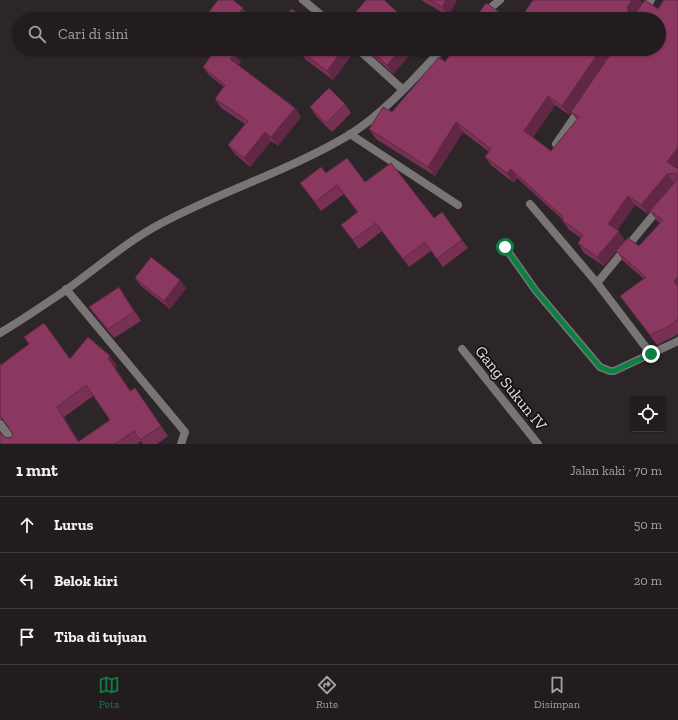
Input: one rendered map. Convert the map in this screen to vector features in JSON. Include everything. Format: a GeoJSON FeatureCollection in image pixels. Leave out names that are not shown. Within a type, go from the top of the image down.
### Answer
{"type":"FeatureCollection","features":[{"type":"Feature","properties":{"kind":"street"},"geometry":{"type":"LineString","coordinates":[[303,0],[318,12]]}},
{"type":"Feature","properties":{"kind":"street"},"geometry":{"type":"LineString","coordinates":[[485,12],[500,0]]}},
{"type":"Feature","properties":{"kind":"street"},"geometry":{"type":"LineString","coordinates":[[643,12],[651,0]]}},
{"type":"Feature","properties":{"kind":"street"},"geometry":{"type":"LineString","coordinates":[[366,56],[402,90]]}},
{"type":"Feature","properties":{"kind":"street"},"geometry":{"type":"LineString","coordinates":[[0,333],[66,289],[126,244],[159,225],[207,201],[316,153],[350,134],[370,119],[402,90],[435,56]]}},
{"type":"Feature","properties":{"kind":"street"},"geometry":{"type":"LineString","coordinates":[[556,144],[586,101]]}},
{"type":"Feature","properties":{"kind":"street"},"geometry":{"type":"LineString","coordinates":[[350,134],[458,205]]}},
{"type":"Feature","properties":{"kind":"street"},"geometry":{"type":"LineString","coordinates":[[597,283],[664,203]]}},
{"type":"Feature","properties":{"kind":"street"},"geometry":{"type":"LineString","coordinates":[[530,204],[597,283],[651,354]]}},
{"type":"Feature","properties":{"kind":"street"},"geometry":{"type":"LineString","coordinates":[[505,247],[536,291],[600,367],[614,371],[678,341]]}},
{"type":"Feature","properties":{"kind":"street"},"geometry":{"type":"LineString","coordinates":[[66,289],[186,432],[181,444]]}},
{"type":"Feature","properties":{"kind":"street","name":"Gang Sukun IV"},"geometry":{"type":"LineString","coordinates":[[462,349],[538,444]]}},
{"type":"Feature","properties":{"kind":"street"},"geometry":{"type":"LineString","coordinates":[[0,424],[15,444]]}},
{"type":"Feature","properties":{"kind":"building"},"geometry":{"type":"Polygon","coordinates":[[[218,0],[233,0],[243,8],[240,12],[209,12],[218,0]]]}},
{"type":"Feature","properties":{"kind":"building"},"geometry":{"type":"Polygon","coordinates":[[[366,0],[384,0],[397,12],[356,12],[366,0]]]}},
{"type":"Feature","properties":{"kind":"building"},"geometry":{"type":"Polygon","coordinates":[[[430,0],[446,0],[442,7],[430,0]]]}},
{"type":"Feature","properties":{"kind":"building"},"geometry":{"type":"Polygon","coordinates":[[[533,0],[632,0],[627,7],[628,12],[525,12],[533,0]]]}},
{"type":"Feature","properties":{"kind":"building"},"geometry":{"type":"Polygon","coordinates":[[[645,0],[658,9],[664,0],[678,0],[678,147],[667,162],[678,169],[678,276],[674,282],[678,286],[678,319],[668,327],[650,335],[620,296],[646,277],[616,251],[628,238],[639,246],[663,220],[650,211],[676,181],[677,176],[675,173],[667,174],[641,205],[628,196],[608,224],[619,231],[597,257],[578,243],[583,235],[562,220],[564,218],[511,169],[507,173],[485,157],[491,149],[456,122],[428,167],[369,129],[383,107],[392,112],[439,57],[445,62],[449,56],[596,56],[562,106],[548,96],[524,131],[551,151],[579,117],[571,112],[609,56],[666,56],[666,12],[636,12],[645,0]]]}},
{"type":"Feature","properties":{"kind":"building"},"geometry":{"type":"Polygon","coordinates":[[[486,3],[499,12],[480,12],[486,3]]]}},
{"type":"Feature","properties":{"kind":"building"},"geometry":{"type":"Polygon","coordinates":[[[211,56],[232,56],[230,59],[295,108],[271,137],[265,132],[244,158],[228,145],[248,121],[215,99],[225,85],[203,67],[211,56]]]}},
{"type":"Feature","properties":{"kind":"building"},"geometry":{"type":"Polygon","coordinates":[[[307,56],[338,56],[327,71],[307,56]]]}},
{"type":"Feature","properties":{"kind":"building"},"geometry":{"type":"Polygon","coordinates":[[[377,56],[395,56],[387,65],[377,56]]]}},
{"type":"Feature","properties":{"kind":"building"},"geometry":{"type":"Polygon","coordinates":[[[329,88],[345,104],[326,123],[310,107],[329,88]]]}},
{"type":"Feature","properties":{"kind":"building"},"geometry":{"type":"Polygon","coordinates":[[[347,158],[365,182],[391,163],[434,218],[442,212],[462,240],[437,259],[425,242],[403,259],[376,223],[353,240],[341,225],[358,212],[337,185],[315,202],[300,183],[321,167],[326,173],[347,158]]]}},
{"type":"Feature","properties":{"kind":"building"},"geometry":{"type":"Polygon","coordinates":[[[151,257],[180,280],[164,301],[135,278],[151,257]]]}},
{"type":"Feature","properties":{"kind":"building"},"geometry":{"type":"Polygon","coordinates":[[[119,287],[134,312],[108,329],[89,307],[119,287]]]}},
{"type":"Feature","properties":{"kind":"building"},"geometry":{"type":"Polygon","coordinates":[[[44,323],[70,359],[88,337],[110,356],[108,358],[130,391],[135,388],[161,426],[140,440],[134,431],[115,444],[0,444],[0,432],[4,437],[11,438],[13,434],[0,415],[0,363],[1,365],[29,344],[24,337],[44,323]],[[86,385],[57,407],[78,442],[110,420],[86,385]]]}},
{"type":"Feature","properties":{"kind":"route"},"geometry":{"type":"LineString","coordinates":[[505,247],[536,291],[600,367],[614,371],[651,354]]}}]}
